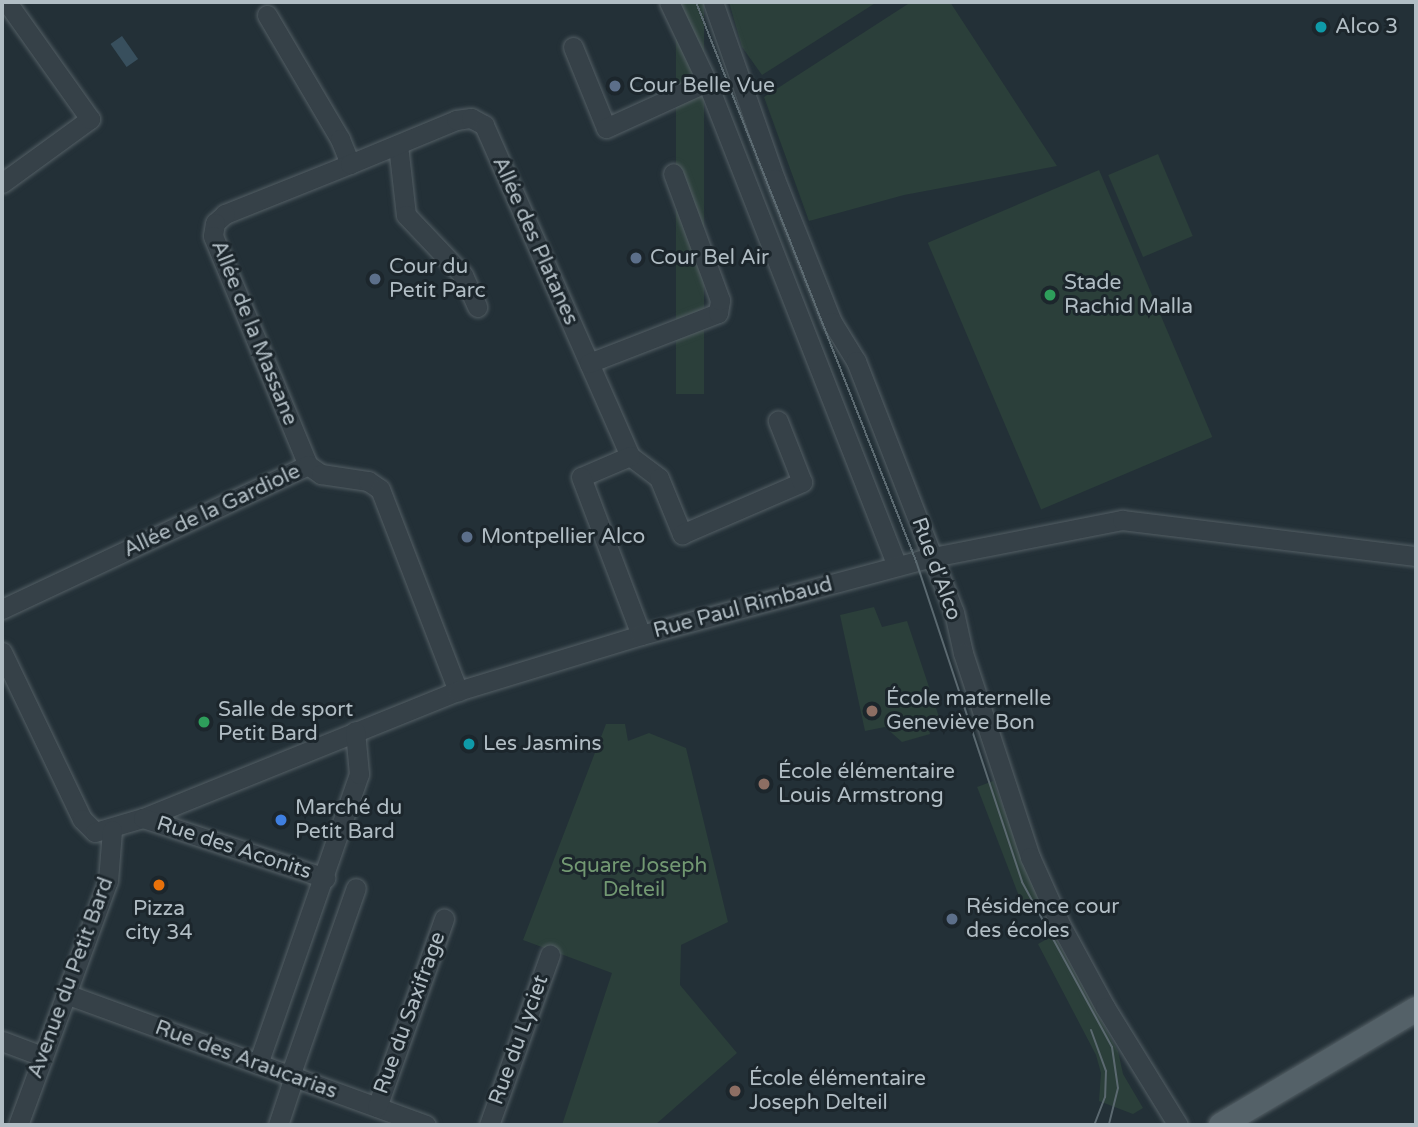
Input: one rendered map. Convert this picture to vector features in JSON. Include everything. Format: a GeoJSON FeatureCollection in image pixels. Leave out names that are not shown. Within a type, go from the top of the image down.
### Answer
{"type":"FeatureCollection","features":[{"type":"Feature","properties":{"kind":"main road"},"geometry":{"type":"LineString","coordinates":[[1221,1125],[1416,1009]]}},
{"type":"Feature","properties":{"kind":"street"},"geometry":{"type":"LineString","coordinates":[[2,183],[90,119],[7,2]]}},
{"type":"Feature","properties":{"kind":"street","name":"Rue d'Alco"},"geometry":{"type":"LineString","coordinates":[[669,2],[707,82],[897,566]]}},
{"type":"Feature","properties":{"kind":"street","name":"Rue d'Alco"},"geometry":{"type":"LineString","coordinates":[[713,2],[775,179],[832,321],[856,361],[933,557],[1026,844],[1051,905],[1105,1007],[1178,1125]]}},
{"type":"Feature","properties":{"kind":"street"},"geometry":{"type":"LineString","coordinates":[[267,15],[340,139],[350,164]]}},
{"type":"Feature","properties":{"kind":"street"},"geometry":{"type":"LineString","coordinates":[[573,47],[606,128],[707,82]]}},
{"type":"Feature","properties":{"kind":"street","name":"Allée des Platanes"},"geometry":{"type":"LineString","coordinates":[[350,164],[456,120],[471,118],[484,125],[630,456],[659,478],[682,534],[802,482],[778,422]]}},
{"type":"Feature","properties":{"kind":"street"},"geometry":{"type":"LineString","coordinates":[[398,145],[406,215],[463,275],[477,307]]}},
{"type":"Feature","properties":{"kind":"street","name":"Allée de la Massane"},"geometry":{"type":"LineString","coordinates":[[308,466],[213,236],[215,223],[225,214],[350,164]]}},
{"type":"Feature","properties":{"kind":"street"},"geometry":{"type":"LineString","coordinates":[[589,363],[718,313],[720,300],[673,173]]}},
{"type":"Feature","properties":{"kind":"street"},"geometry":{"type":"LineString","coordinates":[[630,456],[581,477],[641,635]]}},
{"type":"Feature","properties":{"kind":"street","name":"Allée de la Gardiole"},"geometry":{"type":"LineString","coordinates":[[2,609],[308,466],[321,474],[368,481],[380,489],[458,691]]}},
{"type":"Feature","properties":{"kind":"street","name":"Rue Paul Rimbaud"},"geometry":{"type":"LineString","coordinates":[[103,831],[143,818],[458,691],[641,635],[933,557],[1122,520],[1416,556]]}},
{"type":"Feature","properties":{"kind":"street"},"geometry":{"type":"LineString","coordinates":[[2,652],[82,819],[103,831]]}},
{"type":"Feature","properties":{"kind":"street"},"geometry":{"type":"LineString","coordinates":[[258,1064],[359,774],[355,731]]}},
{"type":"Feature","properties":{"kind":"street","name":"Rue des Aconits"},"geometry":{"type":"LineString","coordinates":[[143,818],[325,878]]}},
{"type":"Feature","properties":{"kind":"street","name":"Avenue du Petit Bard"},"geometry":{"type":"LineString","coordinates":[[18,1125],[108,881],[103,831]]}},
{"type":"Feature","properties":{"kind":"street"},"geometry":{"type":"LineString","coordinates":[[278,1125],[356,888]]}},
{"type":"Feature","properties":{"kind":"street","name":"Rue du Saxifrage"},"geometry":{"type":"LineString","coordinates":[[377,1107],[444,919]]}},
{"type":"Feature","properties":{"kind":"street","name":"Rue du Lyciet"},"geometry":{"type":"LineString","coordinates":[[489,1125],[550,955]]}},
{"type":"Feature","properties":{"kind":"street","name":"Rue des Araucarias"},"geometry":{"type":"LineString","coordinates":[[66,994],[426,1125]]}},
{"type":"Feature","properties":{"kind":"street"},"geometry":{"type":"LineString","coordinates":[[2,1041],[42,1056]]}},
{"type":"Feature","properties":{"kind":"green space"},"geometry":{"type":"Polygon","coordinates":[[[676,2],[704,2],[704,394],[676,394],[676,2]]]}},
{"type":"Feature","properties":{"kind":"green space"},"geometry":{"type":"Polygon","coordinates":[[[729,2],[877,2],[762,75],[742,47],[729,2]]]}},
{"type":"Feature","properties":{"kind":"green space"},"geometry":{"type":"Polygon","coordinates":[[[911,2],[950,2],[1057,166],[904,195],[809,221],[764,97],[911,2]]]}},
{"type":"Feature","properties":{"kind":"green space"},"geometry":{"type":"Polygon","coordinates":[[[1158,154],[1193,236],[1143,257],[1108,175],[1158,154]]]}},
{"type":"Feature","properties":{"kind":"green space","name":"Stade Rachid Malla"},"geometry":{"type":"Polygon","coordinates":[[[1099,170],[1212,437],[1041,510],[928,243],[1099,170]]]}},
{"type":"Feature","properties":{"kind":"green space"},"geometry":{"type":"Polygon","coordinates":[[[874,607],[882,627],[907,621],[940,720],[928,725],[930,734],[902,742],[885,727],[865,731],[840,615],[874,607]]]}},
{"type":"Feature","properties":{"kind":"green space","name":"Square Joseph Delteil"},"geometry":{"type":"Polygon","coordinates":[[[606,724],[625,724],[628,741],[649,733],[686,748],[728,922],[681,945],[680,985],[737,1053],[655,1125],[562,1125],[612,973],[523,940],[606,724]]]}},
{"type":"Feature","properties":{"kind":"green space"},"geometry":{"type":"Polygon","coordinates":[[[993,781],[1042,909],[1026,915],[977,787],[993,781]]]}},
{"type":"Feature","properties":{"kind":"green space"},"geometry":{"type":"Polygon","coordinates":[[[1054,935],[1118,1051],[1123,1074],[1143,1108],[1133,1114],[1099,1101],[1101,1073],[1096,1055],[1038,944],[1054,935]]]}},
{"type":"Feature","properties":{"kind":"water"},"geometry":{"type":"Polygon","coordinates":[[[122,36],[138,59],[127,67],[111,44],[122,36]]]}},
{"type":"Feature","properties":{"kind":"tram line"},"geometry":{"type":"LineString","coordinates":[[696,2],[916,561],[1022,882],[1112,1047],[1118,1088],[1109,1125]]}},
{"type":"Feature","properties":{"kind":"tram line"},"geometry":{"type":"LineString","coordinates":[[1091,1030],[1106,1071],[1105,1097],[1094,1125]]}},
{"type":"Feature","properties":{"kind":"place","name":"Alco 3"},"geometry":{"type":"Point","coordinates":[1321,27]}},
{"type":"Feature","properties":{"kind":"place","name":"Cour Belle Vue"},"geometry":{"type":"Point","coordinates":[615,86]}},
{"type":"Feature","properties":{"kind":"place","name":"Cour Bel Air"},"geometry":{"type":"Point","coordinates":[636,258]}},
{"type":"Feature","properties":{"kind":"place","name":"Cour du Petit Parc"},"geometry":{"type":"Point","coordinates":[375,279]}},
{"type":"Feature","properties":{"kind":"place","name":"Stade Rachid Malla"},"geometry":{"type":"Point","coordinates":[1050,295]}},
{"type":"Feature","properties":{"kind":"place","name":"Montpellier Alco"},"geometry":{"type":"Point","coordinates":[467,537]}},
{"type":"Feature","properties":{"kind":"place","name":"École maternelle Geneviève Bon"},"geometry":{"type":"Point","coordinates":[872,711]}},
{"type":"Feature","properties":{"kind":"place","name":"Salle de sport Petit Bard"},"geometry":{"type":"Point","coordinates":[204,722]}},
{"type":"Feature","properties":{"kind":"place","name":"Les Jasmins"},"geometry":{"type":"Point","coordinates":[469,744]}},
{"type":"Feature","properties":{"kind":"place","name":"École élémentaire Louis Armstrong"},"geometry":{"type":"Point","coordinates":[764,784]}},
{"type":"Feature","properties":{"kind":"place","name":"Marché du Petit Bard"},"geometry":{"type":"Point","coordinates":[281,820]}},
{"type":"Feature","properties":{"kind":"place","name":"Pizza city 34"},"geometry":{"type":"Point","coordinates":[159,885]}},
{"type":"Feature","properties":{"kind":"place","name":"Résidence cour des écoles"},"geometry":{"type":"Point","coordinates":[952,919]}},
{"type":"Feature","properties":{"kind":"place","name":"École élémentaire Joseph Delteil"},"geometry":{"type":"Point","coordinates":[735,1091]}}]}
